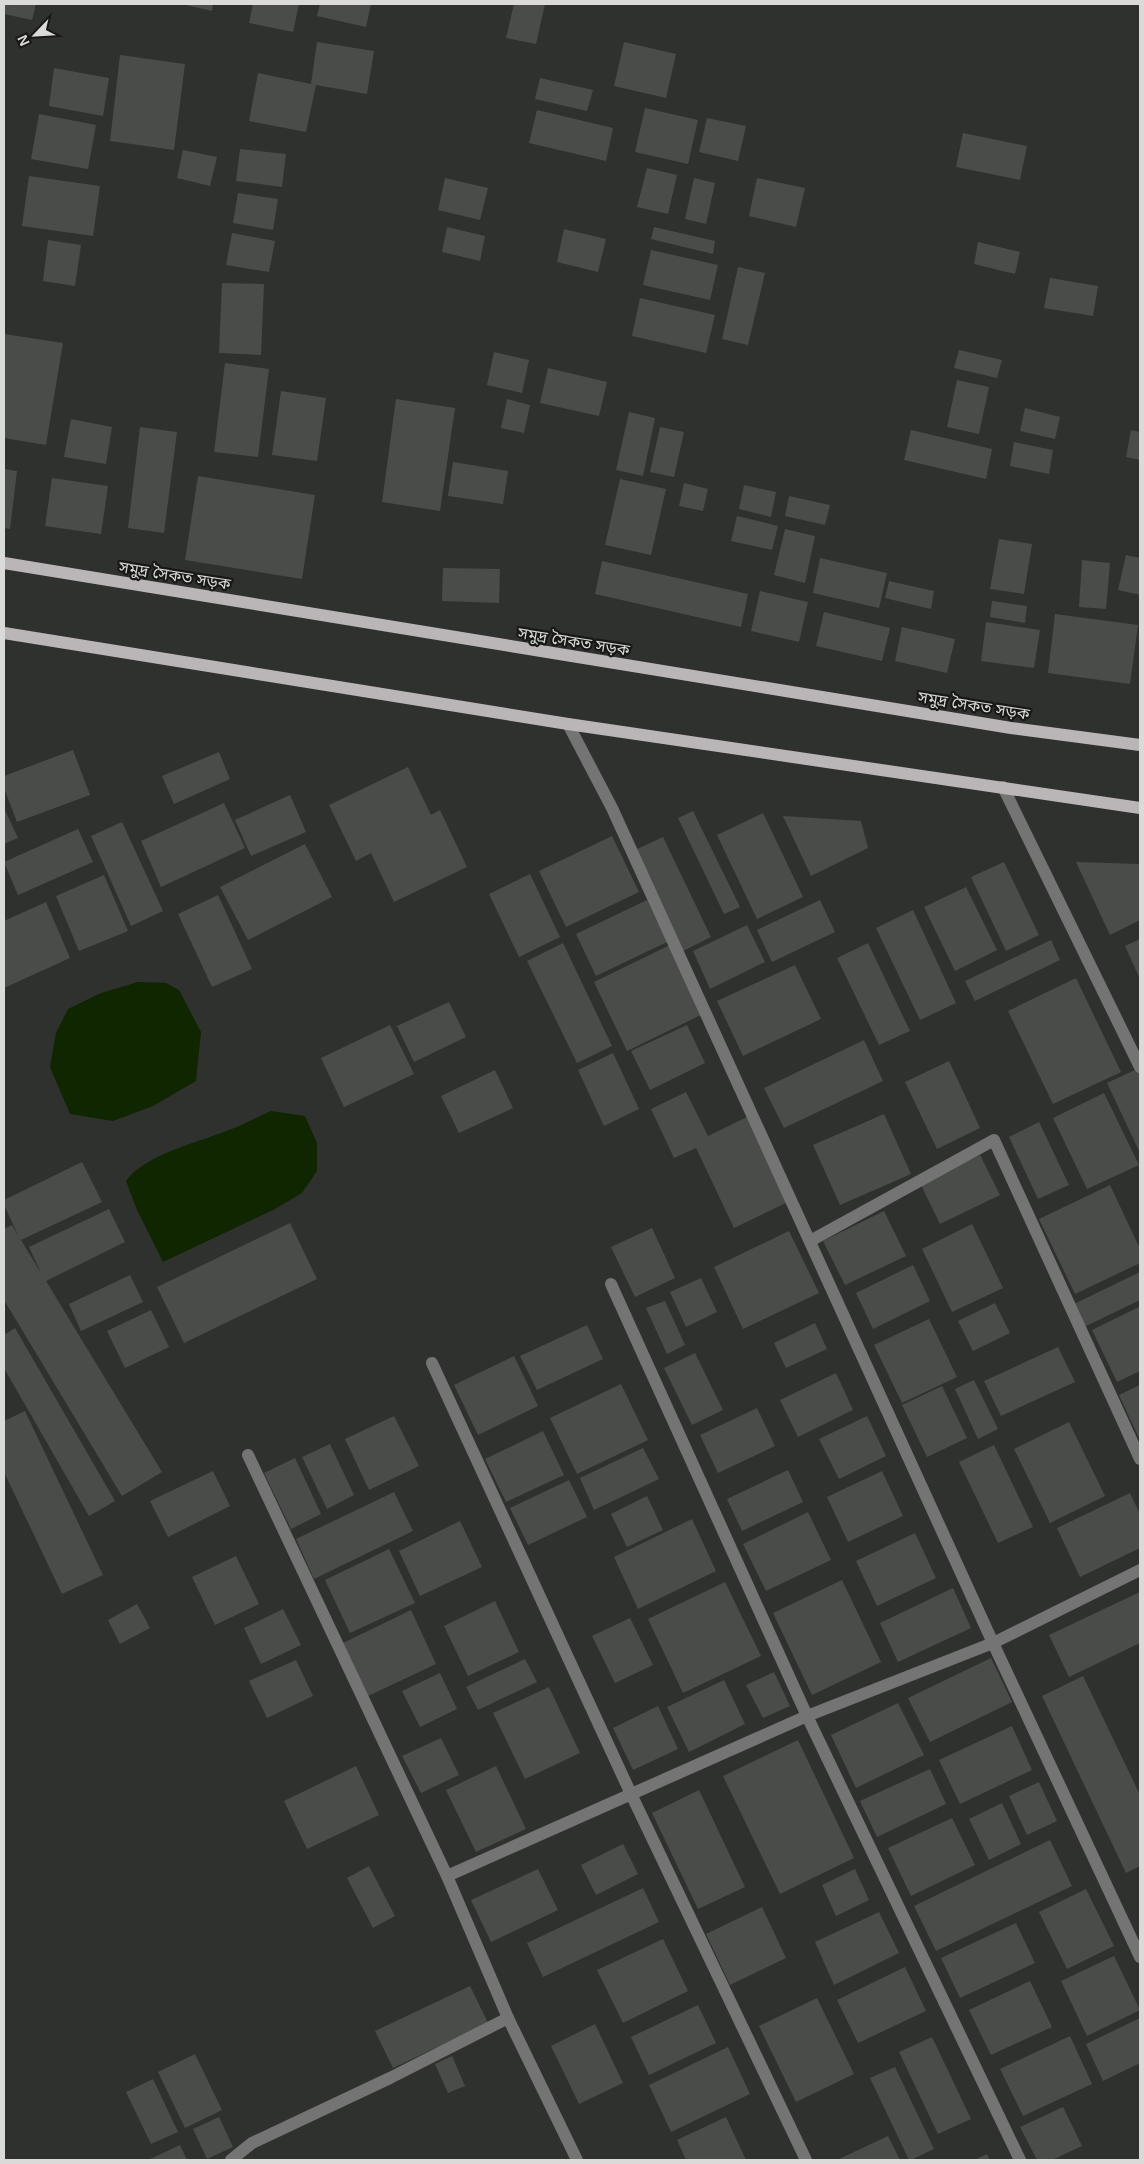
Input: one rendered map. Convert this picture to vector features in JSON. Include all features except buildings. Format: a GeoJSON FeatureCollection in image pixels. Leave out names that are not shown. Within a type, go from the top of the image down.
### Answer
{"type":"FeatureCollection","features":[{"type":"Feature","properties":{"kind":"main road","name":"সমুদ্র সৈকত সড়ক"},"geometry":{"type":"LineString","coordinates":[[4,563],[1002,726],[1140,745]]}},
{"type":"Feature","properties":{"kind":"main road"},"geometry":{"type":"LineString","coordinates":[[4,633],[568,724],[1140,808]]}},
{"type":"Feature","properties":{"kind":"street"},"geometry":{"type":"LineString","coordinates":[[568,724],[612,808],[993,1643],[1140,1957]]}},
{"type":"Feature","properties":{"kind":"street"},"geometry":{"type":"LineString","coordinates":[[1003,787],[1140,1067]]}},
{"type":"Feature","properties":{"kind":"street"},"geometry":{"type":"LineString","coordinates":[[810,1241],[994,1140],[1140,1459]]}},
{"type":"Feature","properties":{"kind":"street"},"geometry":{"type":"LineString","coordinates":[[611,1284],[807,1716],[1020,2160]]}},
{"type":"Feature","properties":{"kind":"street"},"geometry":{"type":"LineString","coordinates":[[432,1363],[632,1794],[806,2160]]}},
{"type":"Feature","properties":{"kind":"street"},"geometry":{"type":"LineString","coordinates":[[248,1455],[447,1876],[508,2018],[577,2160]]}},
{"type":"Feature","properties":{"kind":"street"},"geometry":{"type":"LineString","coordinates":[[447,1876],[807,1716],[993,1643],[1140,1570]]}},
{"type":"Feature","properties":{"kind":"street"},"geometry":{"type":"LineString","coordinates":[[232,2160],[252,2143],[390,2078],[508,2018]]}},
{"type":"Feature","properties":{"kind":"shaded area"},"geometry":{"type":"Polygon","coordinates":[[[138,982],[166,983],[179,990],[201,1032],[196,1081],[153,1106],[113,1121],[70,1114],[50,1067],[56,1033],[68,1009],[101,993],[138,982]]]}},
{"type":"Feature","properties":{"kind":"shaded area"},"geometry":{"type":"Polygon","coordinates":[[[271,1111],[305,1116],[317,1143],[317,1171],[302,1193],[275,1209],[163,1262],[137,1210],[126,1181],[145,1164],[173,1150],[234,1128],[271,1111]]]}}]}
